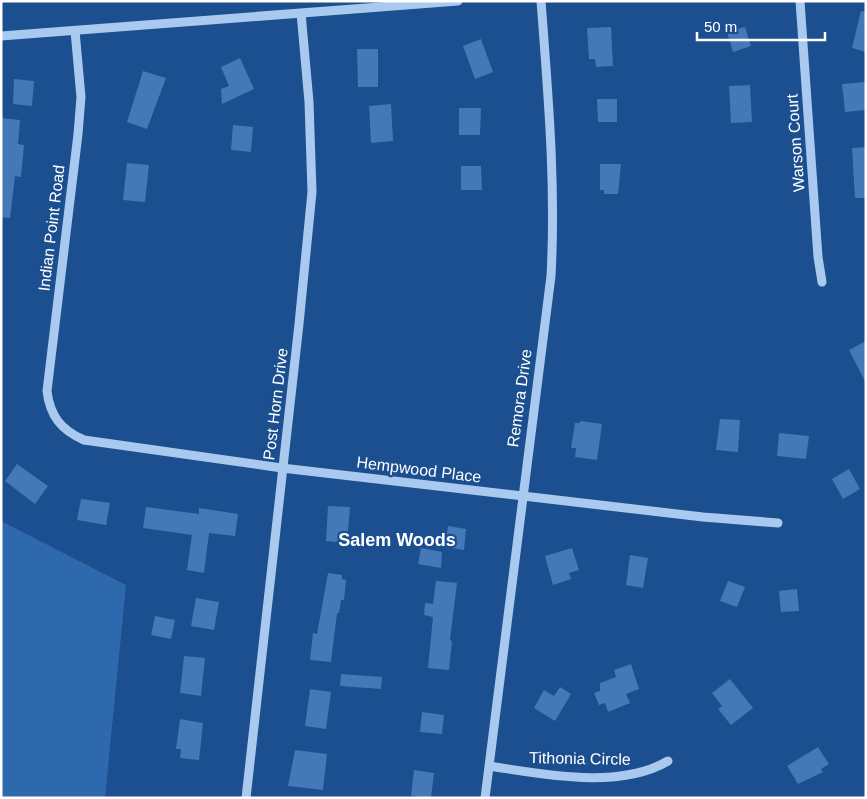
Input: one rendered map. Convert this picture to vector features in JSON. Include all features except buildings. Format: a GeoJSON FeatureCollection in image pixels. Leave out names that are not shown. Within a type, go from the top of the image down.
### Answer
{"type":"FeatureCollection","features":[{"type":"Feature","properties":{"kind":"street"},"geometry":{"type":"LineString","coordinates":[[1,36],[458,1]]}},
{"type":"Feature","properties":{"kind":"street","name":"Remora Drive"},"geometry":{"type":"LineString","coordinates":[[485,798],[551,276],[554,216],[553,156],[541,1]]}},
{"type":"Feature","properties":{"kind":"street","name":"Warson Court"},"geometry":{"type":"LineString","coordinates":[[800,1],[818,257],[822,282]]}},
{"type":"Feature","properties":{"kind":"street","name":"Post Horn Drive"},"geometry":{"type":"LineString","coordinates":[[246,798],[312,192],[309,102],[301,13]]}},
{"type":"Feature","properties":{"kind":"street","name":"Indian Point Road"},"geometry":{"type":"LineString","coordinates":[[61,426],[49,405],[47,391],[81,97],[75,31]]}},
{"type":"Feature","properties":{"kind":"street","name":"Hempwood Place"},"geometry":{"type":"LineString","coordinates":[[61,426],[71,434],[84,440],[282,468],[703,517],[778,522]]}},
{"type":"Feature","properties":{"kind":"street","name":"Tithonia Circle"},"geometry":{"type":"LineString","coordinates":[[488,766],[547,775],[622,777],[642,773],[668,762]]}},
{"type":"Feature","properties":{"kind":"shaded area"},"geometry":{"type":"Polygon","coordinates":[[[1,521],[126,585],[105,798],[1,798],[1,521]]]}},
{"type":"Feature","properties":{"kind":"district","name":"Salem Woods"},"geometry":{"type":"Point","coordinates":[397,540]}}]}
